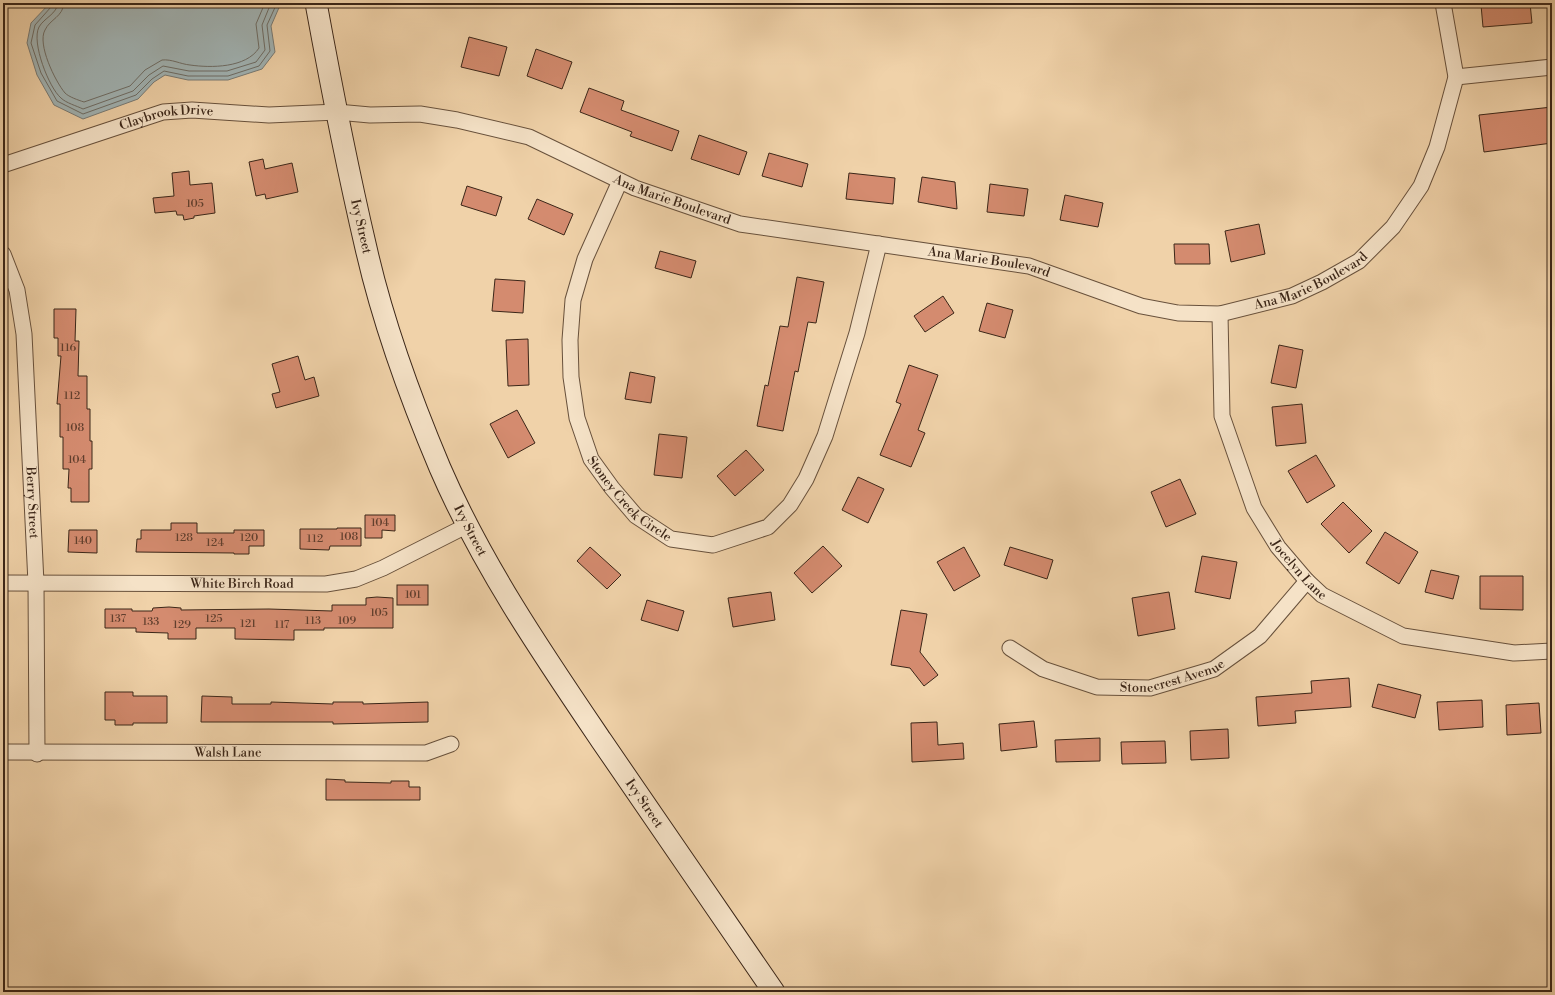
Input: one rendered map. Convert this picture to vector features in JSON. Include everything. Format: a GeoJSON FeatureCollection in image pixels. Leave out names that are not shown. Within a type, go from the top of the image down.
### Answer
{"type":"FeatureCollection","features":[{"type":"Feature","properties":{"kind":"main road","name":"Ivy Street"},"geometry":{"type":"LineString","coordinates":[[316,3],[366,249],[396,354],[438,464],[468,525],[514,609],[560,679],[774,992]]}},
{"type":"Feature","properties":{"kind":"street","name":"Ana Marie Boulevard"},"geometry":{"type":"LineString","coordinates":[[337,112],[370,115],[420,114],[490,127],[529,137],[620,181],[740,224],[1029,266],[1141,306],[1178,313],[1220,314],[1292,296],[1322,282],[1359,261],[1393,227],[1421,186],[1437,147],[1456,77],[1444,3]]}},
{"type":"Feature","properties":{"kind":"street"},"geometry":{"type":"LineString","coordinates":[[1456,77],[1552,67]]}},
{"type":"Feature","properties":{"kind":"street","name":"Claybrook Drive"},"geometry":{"type":"LineString","coordinates":[[3,165],[163,112],[192,110],[269,115],[337,112]]}},
{"type":"Feature","properties":{"kind":"street","name":"Stoney Creek Circle"},"geometry":{"type":"LineString","coordinates":[[620,181],[585,259],[573,300],[570,340],[571,377],[577,418],[591,459],[612,488],[636,516],[671,539],[713,545],[768,527],[790,505],[806,479],[825,436],[857,333],[879,244]]}},
{"type":"Feature","properties":{"kind":"street","name":"Berry Street"},"geometry":{"type":"LineString","coordinates":[[3,254],[17,290],[24,334],[36,583],[37,754]]}},
{"type":"Feature","properties":{"kind":"street","name":"Jocelyn Lane"},"geometry":{"type":"LineString","coordinates":[[1220,314],[1222,416],[1254,508],[1278,547],[1307,581],[1322,595],[1403,636],[1514,654],[1552,651]]}},
{"type":"Feature","properties":{"kind":"street","name":"White Birch Road"},"geometry":{"type":"LineString","coordinates":[[3,583],[326,584],[356,579],[383,568],[468,525]]}},
{"type":"Feature","properties":{"kind":"street","name":"Stonecrest Avenue"},"geometry":{"type":"LineString","coordinates":[[1010,648],[1043,669],[1097,687],[1150,688],[1214,669],[1260,636],[1307,581]]}},
{"type":"Feature","properties":{"kind":"street","name":"Walsh Lane"},"geometry":{"type":"LineString","coordinates":[[3,752],[37,754],[426,753],[451,744]]}},
{"type":"Feature","properties":{"kind":"water"},"geometry":{"type":"Polygon","coordinates":[[[50,3],[281,3],[271,26],[275,52],[262,69],[228,80],[188,80],[165,75],[154,82],[138,99],[83,119],[54,105],[37,75],[27,43],[31,23],[50,3]]]}},
{"type":"Feature","properties":{"kind":"building"},"geometry":{"type":"Polygon","coordinates":[[[1530,3],[1532,23],[1483,27],[1481,5],[1530,3]]]}},
{"type":"Feature","properties":{"kind":"building"},"geometry":{"type":"Polygon","coordinates":[[[469,37],[507,47],[499,76],[461,67],[469,37]]]}},
{"type":"Feature","properties":{"kind":"building"},"geometry":{"type":"Polygon","coordinates":[[[536,49],[572,62],[562,89],[527,76],[536,49]]]}},
{"type":"Feature","properties":{"kind":"building"},"geometry":{"type":"Polygon","coordinates":[[[589,88],[624,101],[621,110],[679,131],[672,151],[630,136],[632,132],[580,112],[589,88]]]}},
{"type":"Feature","properties":{"kind":"building"},"geometry":{"type":"Polygon","coordinates":[[[1552,107],[1552,143],[1484,152],[1479,115],[1552,107]]]}},
{"type":"Feature","properties":{"kind":"building"},"geometry":{"type":"Polygon","coordinates":[[[699,135],[747,152],[739,175],[691,159],[699,135]]]}},
{"type":"Feature","properties":{"kind":"building"},"geometry":{"type":"Polygon","coordinates":[[[769,153],[808,164],[802,187],[762,176],[769,153]]]}},
{"type":"Feature","properties":{"kind":"building"},"geometry":{"type":"Polygon","coordinates":[[[263,159],[265,169],[292,163],[298,192],[266,199],[265,194],[256,196],[249,162],[263,159]]]}},
{"type":"Feature","properties":{"kind":"building"},"geometry":{"type":"Polygon","coordinates":[[[189,171],[190,185],[212,183],[215,213],[194,216],[194,218],[184,220],[183,215],[177,215],[176,211],[155,213],[153,198],[174,196],[172,173],[189,171]]]}},
{"type":"Feature","properties":{"kind":"building"},"geometry":{"type":"Polygon","coordinates":[[[849,173],[895,178],[893,204],[846,199],[849,173]]]}},
{"type":"Feature","properties":{"kind":"building"},"geometry":{"type":"Polygon","coordinates":[[[922,177],[955,182],[957,209],[918,202],[922,177]]]}},
{"type":"Feature","properties":{"kind":"building"},"geometry":{"type":"Polygon","coordinates":[[[990,184],[1028,189],[1024,216],[987,212],[990,184]]]}},
{"type":"Feature","properties":{"kind":"building"},"geometry":{"type":"Polygon","coordinates":[[[467,186],[502,197],[496,216],[461,205],[467,186]]]}},
{"type":"Feature","properties":{"kind":"building"},"geometry":{"type":"Polygon","coordinates":[[[1065,195],[1103,203],[1098,227],[1060,220],[1065,195]]]}},
{"type":"Feature","properties":{"kind":"building"},"geometry":{"type":"Polygon","coordinates":[[[537,199],[573,214],[564,235],[528,219],[537,199]]]}},
{"type":"Feature","properties":{"kind":"building"},"geometry":{"type":"Polygon","coordinates":[[[1259,224],[1265,254],[1231,262],[1225,231],[1259,224]]]}},
{"type":"Feature","properties":{"kind":"building"},"geometry":{"type":"Polygon","coordinates":[[[1174,244],[1209,244],[1210,264],[1175,264],[1174,244]]]}},
{"type":"Feature","properties":{"kind":"building"},"geometry":{"type":"Polygon","coordinates":[[[660,251],[696,261],[691,278],[655,268],[660,251]]]}},
{"type":"Feature","properties":{"kind":"building"},"geometry":{"type":"Polygon","coordinates":[[[797,277],[824,282],[816,323],[808,322],[798,372],[795,371],[783,431],[757,426],[765,385],[768,386],[780,326],[788,327],[797,277]]]}},
{"type":"Feature","properties":{"kind":"building"},"geometry":{"type":"Polygon","coordinates":[[[495,279],[525,281],[523,313],[492,311],[495,279]]]}},
{"type":"Feature","properties":{"kind":"building"},"geometry":{"type":"Polygon","coordinates":[[[943,296],[954,313],[925,332],[914,316],[943,296]]]}},
{"type":"Feature","properties":{"kind":"building"},"geometry":{"type":"Polygon","coordinates":[[[987,303],[1013,310],[1005,338],[979,331],[987,303]]]}},
{"type":"Feature","properties":{"kind":"building"},"geometry":{"type":"Polygon","coordinates":[[[54,309],[76,309],[75,341],[79,341],[78,376],[87,376],[87,409],[90,409],[92,469],[89,469],[89,502],[71,502],[71,488],[68,488],[69,469],[63,469],[63,437],[60,437],[60,404],[57,404],[61,356],[58,356],[58,338],[54,338],[54,309]]]}},
{"type":"Feature","properties":{"kind":"building"},"geometry":{"type":"Polygon","coordinates":[[[528,339],[529,385],[508,386],[506,340],[528,339]]]}},
{"type":"Feature","properties":{"kind":"building"},"geometry":{"type":"Polygon","coordinates":[[[1279,345],[1303,350],[1296,388],[1271,383],[1279,345]]]}},
{"type":"Feature","properties":{"kind":"building"},"geometry":{"type":"Polygon","coordinates":[[[298,356],[305,380],[314,377],[319,396],[276,408],[272,394],[280,392],[272,364],[298,356]]]}},
{"type":"Feature","properties":{"kind":"building"},"geometry":{"type":"Polygon","coordinates":[[[909,365],[938,375],[918,430],[925,433],[911,467],[880,455],[901,404],[896,402],[909,365]]]}},
{"type":"Feature","properties":{"kind":"building"},"geometry":{"type":"Polygon","coordinates":[[[630,372],[655,377],[651,403],[625,399],[630,372]]]}},
{"type":"Feature","properties":{"kind":"building"},"geometry":{"type":"Polygon","coordinates":[[[1302,404],[1306,443],[1276,446],[1272,407],[1302,404]]]}},
{"type":"Feature","properties":{"kind":"building"},"geometry":{"type":"Polygon","coordinates":[[[517,410],[535,443],[508,458],[490,424],[517,410]]]}},
{"type":"Feature","properties":{"kind":"building"},"geometry":{"type":"Polygon","coordinates":[[[659,434],[687,437],[682,478],[654,475],[659,434]]]}},
{"type":"Feature","properties":{"kind":"building"},"geometry":{"type":"Polygon","coordinates":[[[746,450],[764,470],[735,496],[717,476],[746,450]]]}},
{"type":"Feature","properties":{"kind":"building"},"geometry":{"type":"Polygon","coordinates":[[[1316,455],[1335,486],[1307,503],[1288,471],[1316,455]]]}},
{"type":"Feature","properties":{"kind":"building"},"geometry":{"type":"Polygon","coordinates":[[[858,477],[884,489],[868,523],[842,510],[858,477]]]}},
{"type":"Feature","properties":{"kind":"building"},"geometry":{"type":"Polygon","coordinates":[[[1180,479],[1196,514],[1166,527],[1151,492],[1180,479]]]}},
{"type":"Feature","properties":{"kind":"building"},"geometry":{"type":"Polygon","coordinates":[[[1343,502],[1372,531],[1349,553],[1321,524],[1343,502]]]}},
{"type":"Feature","properties":{"kind":"building"},"geometry":{"type":"Polygon","coordinates":[[[365,515],[395,515],[395,531],[382,530],[382,538],[365,538],[365,515]]]}},
{"type":"Feature","properties":{"kind":"building"},"geometry":{"type":"Polygon","coordinates":[[[171,523],[197,523],[197,533],[234,533],[234,530],[264,530],[264,546],[249,546],[249,554],[136,552],[137,539],[141,539],[141,530],[171,530],[171,523]]]}},
{"type":"Feature","properties":{"kind":"building"},"geometry":{"type":"Polygon","coordinates":[[[361,528],[361,546],[330,546],[329,550],[300,549],[300,529],[361,528]]]}},
{"type":"Feature","properties":{"kind":"building"},"geometry":{"type":"Polygon","coordinates":[[[69,530],[97,530],[97,553],[68,552],[69,530]]]}},
{"type":"Feature","properties":{"kind":"building"},"geometry":{"type":"Polygon","coordinates":[[[1385,532],[1418,552],[1399,584],[1366,563],[1385,532]]]}},
{"type":"Feature","properties":{"kind":"building"},"geometry":{"type":"Polygon","coordinates":[[[823,546],[842,566],[812,593],[794,573],[823,546]]]}},
{"type":"Feature","properties":{"kind":"building"},"geometry":{"type":"Polygon","coordinates":[[[590,547],[621,575],[607,589],[577,561],[590,547]]]}},
{"type":"Feature","properties":{"kind":"building"},"geometry":{"type":"Polygon","coordinates":[[[964,547],[980,576],[954,591],[937,562],[964,547]]]}},
{"type":"Feature","properties":{"kind":"building"},"geometry":{"type":"Polygon","coordinates":[[[1010,547],[1053,560],[1047,579],[1004,565],[1010,547]]]}},
{"type":"Feature","properties":{"kind":"building"},"geometry":{"type":"Polygon","coordinates":[[[1202,556],[1237,562],[1230,599],[1195,592],[1202,556]]]}},
{"type":"Feature","properties":{"kind":"building"},"geometry":{"type":"Polygon","coordinates":[[[1431,570],[1459,576],[1453,599],[1425,592],[1431,570]]]}},
{"type":"Feature","properties":{"kind":"building"},"geometry":{"type":"Polygon","coordinates":[[[1480,576],[1523,576],[1523,610],[1480,609],[1480,576]]]}},
{"type":"Feature","properties":{"kind":"building"},"geometry":{"type":"Polygon","coordinates":[[[397,585],[428,585],[428,605],[397,605],[397,585]]]}},
{"type":"Feature","properties":{"kind":"building"},"geometry":{"type":"Polygon","coordinates":[[[771,592],[775,620],[733,627],[728,598],[771,592]]]}},
{"type":"Feature","properties":{"kind":"building"},"geometry":{"type":"Polygon","coordinates":[[[1169,592],[1175,629],[1138,636],[1132,598],[1169,592]]]}},
{"type":"Feature","properties":{"kind":"building"},"geometry":{"type":"Polygon","coordinates":[[[366,598],[393,598],[393,628],[324,628],[324,630],[294,630],[294,640],[235,639],[235,628],[196,628],[196,639],[168,639],[168,633],[136,632],[136,628],[105,628],[105,609],[152,611],[153,608],[169,607],[181,608],[181,610],[269,609],[332,611],[332,605],[366,605],[366,598]]]}},
{"type":"Feature","properties":{"kind":"building"},"geometry":{"type":"Polygon","coordinates":[[[647,600],[684,611],[678,631],[641,620],[647,600]]]}},
{"type":"Feature","properties":{"kind":"building"},"geometry":{"type":"Polygon","coordinates":[[[901,610],[927,614],[920,652],[938,675],[924,686],[910,668],[891,665],[901,610]]]}},
{"type":"Feature","properties":{"kind":"building"},"geometry":{"type":"Polygon","coordinates":[[[1349,678],[1351,707],[1295,711],[1296,723],[1258,726],[1256,697],[1312,693],[1311,681],[1349,678]]]}},
{"type":"Feature","properties":{"kind":"building"},"geometry":{"type":"Polygon","coordinates":[[[1378,684],[1421,695],[1415,718],[1372,707],[1378,684]]]}},
{"type":"Feature","properties":{"kind":"building"},"geometry":{"type":"Polygon","coordinates":[[[105,692],[133,692],[133,696],[167,696],[167,723],[133,723],[133,725],[115,725],[115,720],[105,720],[105,692]]]}},
{"type":"Feature","properties":{"kind":"building"},"geometry":{"type":"Polygon","coordinates":[[[202,696],[232,697],[232,704],[271,704],[271,702],[333,704],[333,702],[363,702],[363,704],[428,702],[428,722],[333,724],[333,722],[201,722],[202,696]]]}},
{"type":"Feature","properties":{"kind":"building"},"geometry":{"type":"Polygon","coordinates":[[[1482,700],[1483,727],[1439,730],[1437,702],[1482,700]]]}},
{"type":"Feature","properties":{"kind":"building"},"geometry":{"type":"Polygon","coordinates":[[[1539,703],[1541,733],[1507,735],[1506,705],[1539,703]]]}},
{"type":"Feature","properties":{"kind":"building"},"geometry":{"type":"Polygon","coordinates":[[[1034,721],[1037,747],[1001,751],[999,724],[1034,721]]]}},
{"type":"Feature","properties":{"kind":"building"},"geometry":{"type":"Polygon","coordinates":[[[937,722],[938,745],[963,743],[964,759],[912,762],[911,723],[937,722]]]}},
{"type":"Feature","properties":{"kind":"building"},"geometry":{"type":"Polygon","coordinates":[[[1228,729],[1229,758],[1191,760],[1190,731],[1228,729]]]}},
{"type":"Feature","properties":{"kind":"building"},"geometry":{"type":"Polygon","coordinates":[[[1100,738],[1100,761],[1056,762],[1055,740],[1100,738]]]}},
{"type":"Feature","properties":{"kind":"building"},"geometry":{"type":"Polygon","coordinates":[[[1165,741],[1166,763],[1122,764],[1121,742],[1165,741]]]}},
{"type":"Feature","properties":{"kind":"building"},"geometry":{"type":"Polygon","coordinates":[[[326,779],[345,780],[345,782],[391,783],[391,781],[409,781],[409,787],[420,787],[420,800],[326,800],[326,779]]]}}]}
